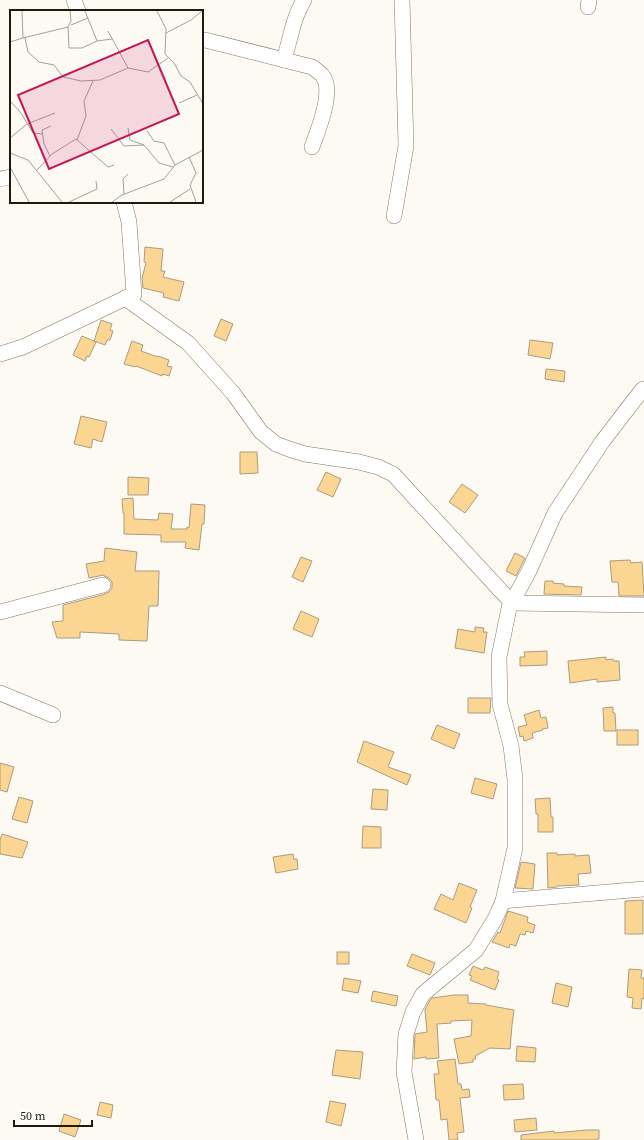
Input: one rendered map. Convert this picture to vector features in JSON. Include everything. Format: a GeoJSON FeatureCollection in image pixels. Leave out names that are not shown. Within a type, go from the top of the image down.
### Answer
{"type":"FeatureCollection","features":[{"type":"Feature","properties":{"kind":"street"},"geometry":{"type":"LineString","coordinates":[[74,0],[78,10]]}},
{"type":"Feature","properties":{"kind":"street"},"geometry":{"type":"LineString","coordinates":[[284,60],[294,21],[298,9],[304,0]]}},
{"type":"Feature","properties":{"kind":"street"},"geometry":{"type":"LineString","coordinates":[[394,216],[406,146],[402,0]]}},
{"type":"Feature","properties":{"kind":"street"},"geometry":{"type":"LineString","coordinates":[[203,40],[312,67],[322,75],[327,85],[327,99],[312,147]]}},
{"type":"Feature","properties":{"kind":"street"},"geometry":{"type":"LineString","coordinates":[[0,179],[10,177]]}},
{"type":"Feature","properties":{"kind":"street"},"geometry":{"type":"LineString","coordinates":[[0,354],[23,347],[134,294],[129,222],[124,203]]}},
{"type":"Feature","properties":{"kind":"street"},"geometry":{"type":"LineString","coordinates":[[125,298],[188,343],[233,393],[261,432],[276,444],[305,454],[359,462],[378,467],[393,474],[512,603],[644,605]]}},
{"type":"Feature","properties":{"kind":"street"},"geometry":{"type":"LineString","coordinates":[[416,1140],[404,1072],[406,1034],[413,1012],[423,994],[476,950],[495,919],[502,901],[515,848],[515,779],[511,746],[500,704],[498,656],[509,608],[529,571],[554,513],[602,442],[644,389]]}},
{"type":"Feature","properties":{"kind":"street"},"geometry":{"type":"LineString","coordinates":[[0,612],[102,585]]}},
{"type":"Feature","properties":{"kind":"street"},"geometry":{"type":"LineString","coordinates":[[0,693],[53,715]]}},
{"type":"Feature","properties":{"kind":"street"},"geometry":{"type":"LineString","coordinates":[[502,901],[644,889]]}},
{"type":"Feature","properties":{"kind":"building"},"geometry":{"type":"Polygon","coordinates":[[[145,247],[163,249],[161,271],[165,271],[163,277],[184,282],[179,301],[163,297],[164,293],[143,288],[142,278],[146,263],[144,262],[145,247]]]}},
{"type":"Feature","properties":{"kind":"building"},"geometry":{"type":"Polygon","coordinates":[[[221,319],[233,324],[226,341],[214,336],[221,319]]]}},
{"type":"Feature","properties":{"kind":"building"},"geometry":{"type":"Polygon","coordinates":[[[101,320],[112,324],[110,330],[113,331],[110,340],[107,340],[105,345],[94,341],[101,320]]]}},
{"type":"Feature","properties":{"kind":"building"},"geometry":{"type":"Polygon","coordinates":[[[82,336],[96,342],[89,357],[87,356],[85,361],[73,355],[82,336]]]}},
{"type":"Feature","properties":{"kind":"building"},"geometry":{"type":"Polygon","coordinates":[[[530,340],[553,343],[550,359],[528,355],[530,340]]]}},
{"type":"Feature","properties":{"kind":"building"},"geometry":{"type":"Polygon","coordinates":[[[132,341],[143,345],[141,351],[169,360],[167,366],[172,367],[169,376],[163,374],[162,376],[136,366],[124,364],[132,341]]]}},
{"type":"Feature","properties":{"kind":"building"},"geometry":{"type":"Polygon","coordinates":[[[546,369],[565,371],[564,382],[545,379],[546,369]]]}},
{"type":"Feature","properties":{"kind":"building"},"geometry":{"type":"Polygon","coordinates":[[[81,416],[107,422],[102,442],[93,439],[91,448],[74,444],[81,416]]]}},
{"type":"Feature","properties":{"kind":"building"},"geometry":{"type":"Polygon","coordinates":[[[240,452],[257,452],[258,473],[240,474],[240,452]]]}},
{"type":"Feature","properties":{"kind":"building"},"geometry":{"type":"Polygon","coordinates":[[[326,472],[341,479],[333,497],[317,490],[326,472]]]}},
{"type":"Feature","properties":{"kind":"building"},"geometry":{"type":"Polygon","coordinates":[[[128,477],[149,478],[148,495],[128,495],[128,477]]]}},
{"type":"Feature","properties":{"kind":"building"},"geometry":{"type":"Polygon","coordinates":[[[462,484],[478,495],[465,513],[449,502],[462,484]]]}},
{"type":"Feature","properties":{"kind":"building"},"geometry":{"type":"Polygon","coordinates":[[[133,498],[134,519],[158,520],[159,513],[173,514],[171,529],[189,528],[191,504],[205,505],[204,524],[202,524],[199,550],[185,548],[186,542],[161,542],[161,535],[124,534],[122,499],[133,498]]]}},
{"type":"Feature","properties":{"kind":"building"},"geometry":{"type":"Polygon","coordinates":[[[105,548],[137,552],[135,571],[159,571],[158,606],[149,606],[147,641],[119,640],[119,634],[80,632],[80,638],[57,638],[52,622],[63,621],[63,605],[102,595],[109,592],[112,588],[112,582],[104,575],[89,578],[86,564],[104,561],[105,548]]]}},
{"type":"Feature","properties":{"kind":"building"},"geometry":{"type":"Polygon","coordinates":[[[515,553],[525,558],[516,576],[506,571],[515,553]]]}},
{"type":"Feature","properties":{"kind":"building"},"geometry":{"type":"Polygon","coordinates":[[[301,557],[312,561],[303,582],[292,577],[301,557]]]}},
{"type":"Feature","properties":{"kind":"building"},"geometry":{"type":"Polygon","coordinates":[[[630,560],[631,563],[642,562],[644,596],[619,596],[618,582],[612,582],[610,561],[630,560]]]}},
{"type":"Feature","properties":{"kind":"building"},"geometry":{"type":"Polygon","coordinates":[[[545,581],[553,581],[553,583],[564,584],[564,586],[582,587],[581,595],[544,594],[545,581]]]}},
{"type":"Feature","properties":{"kind":"building"},"geometry":{"type":"Polygon","coordinates":[[[301,611],[319,619],[312,637],[293,629],[301,611]]]}},
{"type":"Feature","properties":{"kind":"building"},"geometry":{"type":"Polygon","coordinates":[[[475,627],[484,628],[483,632],[487,632],[484,653],[455,648],[458,629],[475,632],[475,627]]]}},
{"type":"Feature","properties":{"kind":"building"},"geometry":{"type":"Polygon","coordinates":[[[547,651],[547,665],[520,666],[520,657],[525,657],[524,652],[547,651]]]}},
{"type":"Feature","properties":{"kind":"building"},"geometry":{"type":"Polygon","coordinates":[[[606,657],[606,660],[613,659],[613,661],[619,661],[620,680],[597,682],[597,679],[570,683],[568,661],[606,657]]]}},
{"type":"Feature","properties":{"kind":"building"},"geometry":{"type":"Polygon","coordinates":[[[468,698],[491,698],[490,713],[468,713],[468,698]]]}},
{"type":"Feature","properties":{"kind":"building"},"geometry":{"type":"Polygon","coordinates":[[[613,707],[613,713],[615,713],[616,731],[604,731],[603,708],[613,707]]]}},
{"type":"Feature","properties":{"kind":"building"},"geometry":{"type":"Polygon","coordinates":[[[539,710],[541,718],[546,717],[548,728],[532,733],[533,738],[524,741],[523,736],[520,737],[518,727],[527,725],[524,715],[539,710]]]}},
{"type":"Feature","properties":{"kind":"building"},"geometry":{"type":"Polygon","coordinates":[[[437,725],[460,734],[454,749],[431,739],[437,725]]]}},
{"type":"Feature","properties":{"kind":"building"},"geometry":{"type":"Polygon","coordinates":[[[617,730],[638,730],[638,745],[617,745],[617,730]]]}},
{"type":"Feature","properties":{"kind":"building"},"geometry":{"type":"Polygon","coordinates":[[[364,741],[394,752],[388,767],[411,775],[407,785],[357,762],[364,741]]]}},
{"type":"Feature","properties":{"kind":"building"},"geometry":{"type":"Polygon","coordinates":[[[0,763],[14,767],[7,792],[0,790],[0,763]]]}},
{"type":"Feature","properties":{"kind":"building"},"geometry":{"type":"Polygon","coordinates":[[[475,778],[497,784],[493,799],[471,793],[475,778]]]}},
{"type":"Feature","properties":{"kind":"building"},"geometry":{"type":"Polygon","coordinates":[[[373,789],[388,790],[387,810],[371,809],[373,789]]]}},
{"type":"Feature","properties":{"kind":"building"},"geometry":{"type":"Polygon","coordinates":[[[19,797],[33,801],[27,823],[12,819],[19,797]]]}},
{"type":"Feature","properties":{"kind":"building"},"geometry":{"type":"Polygon","coordinates":[[[550,798],[551,817],[553,817],[553,832],[538,832],[538,814],[536,814],[535,799],[550,798]]]}},
{"type":"Feature","properties":{"kind":"building"},"geometry":{"type":"Polygon","coordinates":[[[363,826],[381,827],[381,848],[362,848],[363,826]]]}},
{"type":"Feature","properties":{"kind":"building"},"geometry":{"type":"Polygon","coordinates":[[[2,834],[28,842],[22,858],[0,854],[0,840],[2,834]]]}},
{"type":"Feature","properties":{"kind":"building"},"geometry":{"type":"Polygon","coordinates":[[[547,853],[557,853],[557,855],[575,854],[575,856],[589,855],[591,873],[578,874],[579,885],[548,888],[547,853]]]}},
{"type":"Feature","properties":{"kind":"building"},"geometry":{"type":"Polygon","coordinates":[[[293,854],[294,859],[297,859],[298,869],[276,873],[273,857],[293,854]]]}},
{"type":"Feature","properties":{"kind":"building"},"geometry":{"type":"Polygon","coordinates":[[[521,862],[535,864],[533,889],[515,888],[521,862]]]}},
{"type":"Feature","properties":{"kind":"building"},"geometry":{"type":"Polygon","coordinates":[[[459,883],[477,890],[470,907],[472,908],[466,923],[434,909],[441,894],[453,900],[459,883]]]}},
{"type":"Feature","properties":{"kind":"building"},"geometry":{"type":"Polygon","coordinates":[[[643,900],[643,934],[625,934],[625,901],[643,900]]]}},
{"type":"Feature","properties":{"kind":"building"},"geometry":{"type":"Polygon","coordinates":[[[508,911],[528,917],[527,922],[535,925],[533,933],[526,931],[525,935],[520,934],[516,946],[510,944],[509,948],[492,942],[498,932],[500,933],[508,911]]]}},
{"type":"Feature","properties":{"kind":"building"},"geometry":{"type":"Polygon","coordinates":[[[337,952],[349,952],[349,964],[337,964],[337,952]]]}},
{"type":"Feature","properties":{"kind":"building"},"geometry":{"type":"Polygon","coordinates":[[[412,954],[435,963],[430,975],[407,966],[412,954]]]}},
{"type":"Feature","properties":{"kind":"building"},"geometry":{"type":"Polygon","coordinates":[[[473,966],[483,970],[485,967],[499,972],[497,979],[499,980],[495,990],[470,980],[472,976],[469,975],[473,966]]]}},
{"type":"Feature","properties":{"kind":"building"},"geometry":{"type":"Polygon","coordinates":[[[629,969],[642,970],[641,978],[644,978],[644,999],[642,998],[641,1009],[632,1008],[633,998],[627,997],[629,969]]]}},
{"type":"Feature","properties":{"kind":"building"},"geometry":{"type":"Polygon","coordinates":[[[344,978],[361,981],[358,993],[342,990],[344,978]]]}},
{"type":"Feature","properties":{"kind":"building"},"geometry":{"type":"Polygon","coordinates":[[[556,983],[572,987],[568,1007],[552,1003],[556,983]]]}},
{"type":"Feature","properties":{"kind":"building"},"geometry":{"type":"Polygon","coordinates":[[[373,991],[398,996],[396,1006],[371,1001],[373,991]]]}},
{"type":"Feature","properties":{"kind":"building"},"geometry":{"type":"Polygon","coordinates":[[[468,995],[468,1003],[486,1004],[514,1010],[510,1049],[490,1048],[475,1056],[476,1059],[473,1059],[473,1062],[459,1064],[454,1039],[471,1036],[472,1020],[451,1021],[451,1023],[437,1024],[439,1058],[426,1059],[426,1057],[414,1059],[415,1034],[427,1032],[425,1010],[430,1000],[432,998],[468,995]]]}},
{"type":"Feature","properties":{"kind":"building"},"geometry":{"type":"Polygon","coordinates":[[[517,1046],[536,1048],[535,1062],[516,1061],[517,1046]]]}},
{"type":"Feature","properties":{"kind":"building"},"geometry":{"type":"Polygon","coordinates":[[[336,1050],[363,1052],[360,1079],[332,1075],[336,1050]]]}},
{"type":"Feature","properties":{"kind":"building"},"geometry":{"type":"Polygon","coordinates":[[[455,1059],[458,1084],[461,1084],[462,1090],[469,1089],[470,1097],[460,1098],[464,1132],[457,1133],[458,1140],[449,1140],[447,1119],[441,1120],[439,1100],[436,1100],[434,1074],[439,1074],[437,1061],[455,1059]]]}},
{"type":"Feature","properties":{"kind":"building"},"geometry":{"type":"Polygon","coordinates":[[[523,1084],[524,1099],[504,1100],[503,1085],[523,1084]]]}},
{"type":"Feature","properties":{"kind":"building"},"geometry":{"type":"Polygon","coordinates":[[[330,1101],[346,1104],[341,1126],[326,1122],[330,1101]]]}},
{"type":"Feature","properties":{"kind":"building"},"geometry":{"type":"Polygon","coordinates":[[[100,1102],[113,1105],[111,1118],[97,1115],[100,1102]]]}},
{"type":"Feature","properties":{"kind":"building"},"geometry":{"type":"Polygon","coordinates":[[[64,1114],[81,1120],[75,1137],[59,1131],[64,1114]]]}},
{"type":"Feature","properties":{"kind":"building"},"geometry":{"type":"Polygon","coordinates":[[[536,1118],[537,1130],[515,1132],[514,1120],[536,1118]]]}},
{"type":"Feature","properties":{"kind":"building"},"geometry":{"type":"Polygon","coordinates":[[[599,1130],[599,1139],[521,1140],[521,1135],[554,1131],[554,1133],[599,1130]]]}}]}
